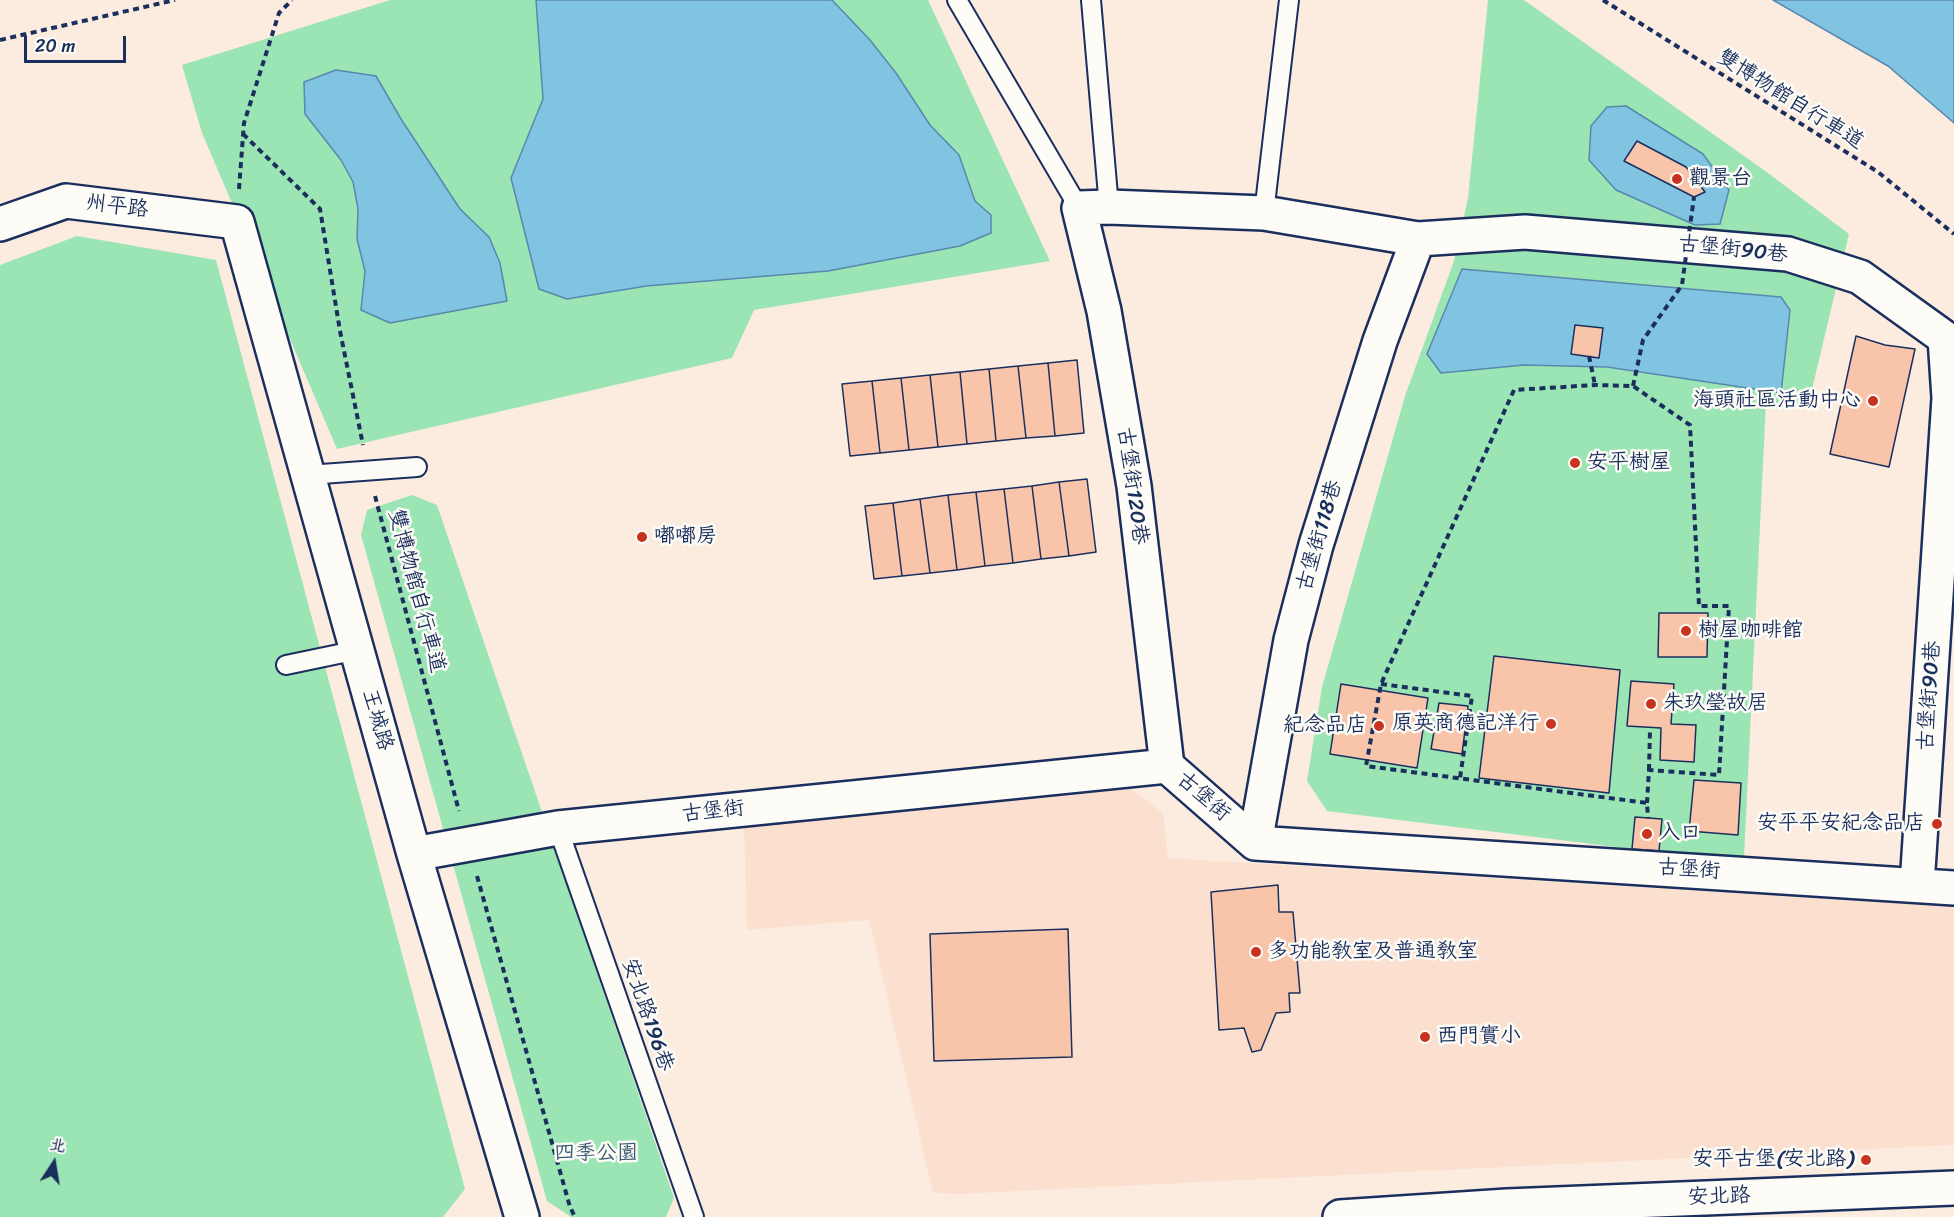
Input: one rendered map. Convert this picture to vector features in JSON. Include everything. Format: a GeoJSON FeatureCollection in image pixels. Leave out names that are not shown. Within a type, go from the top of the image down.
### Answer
{"type":"FeatureCollection","features":[{"type":"Feature","properties":{"kind":"street","name":"州平路"},"geometry":{"type":"LineString","coordinates":[[0,224],[66,201],[237,222]]}},
{"type":"Feature","properties":{"kind":"street"},"geometry":{"type":"LineString","coordinates":[[1094,208],[1264,213],[1418,239]]}},
{"type":"Feature","properties":{"kind":"street","name":"古堡街120巷"},"geometry":{"type":"LineString","coordinates":[[1094,208],[1104,311],[1134,486],[1167,766]]}},
{"type":"Feature","properties":{"kind":"street","name":"王城路"},"geometry":{"type":"LineString","coordinates":[[237,222],[414,854],[522,1217]]}},
{"type":"Feature","properties":{"kind":"street","name":"古堡街90巷"},"geometry":{"type":"LineString","coordinates":[[1418,239],[1525,232],[1788,254],[1860,277],[1945,338],[1949,398],[1917,885]]}},
{"type":"Feature","properties":{"kind":"street","name":"古堡街118巷"},"geometry":{"type":"LineString","coordinates":[[1255,843],[1291,640],[1316,545],[1380,341],[1418,239]]}},
{"type":"Feature","properties":{"kind":"street","name":"古堡街"},"geometry":{"type":"LineString","coordinates":[[414,854],[558,828],[1167,766],[1255,843],[1954,888]]}},
{"type":"Feature","properties":{"kind":"street","name":"安北路"},"geometry":{"type":"LineString","coordinates":[[1341,1217],[1507,1211],[1954,1188]]}},
{"type":"Feature","properties":{"kind":"lane"},"geometry":{"type":"LineString","coordinates":[[957,0],[1094,208]]}},
{"type":"Feature","properties":{"kind":"lane"},"geometry":{"type":"LineString","coordinates":[[1091,0],[1094,208]]}},
{"type":"Feature","properties":{"kind":"lane"},"geometry":{"type":"LineString","coordinates":[[1264,213],[1289,0]]}},
{"type":"Feature","properties":{"kind":"lane"},"geometry":{"type":"LineString","coordinates":[[308,475],[417,467]]}},
{"type":"Feature","properties":{"kind":"lane"},"geometry":{"type":"LineString","coordinates":[[286,666],[358,650]]}},
{"type":"Feature","properties":{"kind":"lane","name":"安北路196巷"},"geometry":{"type":"LineString","coordinates":[[558,828],[694,1217]]}},
{"type":"Feature","properties":{"kind":"path"},"geometry":{"type":"LineString","coordinates":[[0,40],[175,0]]}},
{"type":"Feature","properties":{"kind":"path"},"geometry":{"type":"LineString","coordinates":[[237,222],[244,123],[279,12],[292,0]]}},
{"type":"Feature","properties":{"kind":"path","name":"雙博物館自行車道"},"geometry":{"type":"LineString","coordinates":[[1604,0],[1878,172],[1954,234]]}},
{"type":"Feature","properties":{"kind":"path","name":"雙博物館自行車道"},"geometry":{"type":"LineString","coordinates":[[243,134],[320,209],[340,331],[368,471],[468,844],[570,1207],[575,1217]]}},
{"type":"Feature","properties":{"kind":"path"},"geometry":{"type":"LineString","coordinates":[[1633,386],[1643,340],[1682,285],[1694,197]]}},
{"type":"Feature","properties":{"kind":"path"},"geometry":{"type":"LineString","coordinates":[[1589,356],[1595,385]]}},
{"type":"Feature","properties":{"kind":"path"},"geometry":{"type":"LineString","coordinates":[[1647,803],[1366,766],[1381,684],[1514,390],[1595,385],[1633,386],[1690,425],[1699,606],[1729,606],[1719,774],[1649,770]]}},
{"type":"Feature","properties":{"kind":"path"},"geometry":{"type":"LineString","coordinates":[[1381,684],[1472,696],[1460,778]]}},
{"type":"Feature","properties":{"kind":"path"},"geometry":{"type":"LineString","coordinates":[[1648,818],[1650,731]]}},
{"type":"Feature","properties":{"kind":"shaded area","name":"西門實小"},"geometry":{"type":"Polygon","coordinates":[[[1129,788],[1163,813],[1168,858],[1954,907],[1954,1145],[959,1194],[933,1193],[869,920],[747,930],[744,828],[1129,788]]]}},
{"type":"Feature","properties":{"kind":"green space"},"geometry":{"type":"Polygon","coordinates":[[[390,0],[928,0],[1050,261],[754,310],[732,358],[337,449],[202,133],[182,65],[390,0]]]}},
{"type":"Feature","properties":{"kind":"green space","name":"安平樹屋"},"geometry":{"type":"Polygon","coordinates":[[[1488,0],[1524,0],[1768,173],[1849,234],[1808,406],[1766,402],[1744,857],[1632,849],[1327,811],[1307,781],[1322,687],[1405,396],[1454,261],[1468,198],[1488,0]]]}},
{"type":"Feature","properties":{"kind":"green space"},"geometry":{"type":"Polygon","coordinates":[[[77,236],[216,260],[465,1189],[443,1217],[0,1217],[0,265],[77,236]]]}},
{"type":"Feature","properties":{"kind":"green space","name":"四季公園"},"geometry":{"type":"Polygon","coordinates":[[[412,495],[437,505],[674,1198],[666,1217],[571,1217],[547,1201],[361,535],[367,510],[412,495]]]}},
{"type":"Feature","properties":{"kind":"water"},"geometry":{"type":"Polygon","coordinates":[[[536,0],[832,0],[870,40],[896,73],[930,125],[959,155],[975,201],[991,215],[991,233],[960,246],[828,271],[646,286],[567,299],[539,289],[511,178],[543,99],[536,0]]]}},
{"type":"Feature","properties":{"kind":"water"},"geometry":{"type":"Polygon","coordinates":[[[1773,0],[1954,0],[1954,123],[1888,66],[1773,0]]]}},
{"type":"Feature","properties":{"kind":"water"},"geometry":{"type":"Polygon","coordinates":[[[336,70],[376,76],[401,119],[460,209],[489,237],[500,263],[507,301],[390,323],[361,310],[365,271],[357,239],[358,209],[353,182],[341,160],[305,114],[304,82],[336,70]]]}},
{"type":"Feature","properties":{"kind":"water"},"geometry":{"type":"Polygon","coordinates":[[[1626,106],[1703,154],[1729,190],[1720,224],[1695,225],[1616,190],[1589,160],[1591,126],[1607,107],[1626,106]]]}},
{"type":"Feature","properties":{"kind":"water"},"geometry":{"type":"Polygon","coordinates":[[[1462,269],[1781,297],[1790,310],[1781,393],[1607,367],[1524,365],[1441,373],[1427,354],[1462,269]]]}},
{"type":"Feature","properties":{"kind":"building","name":"觀景台"},"geometry":{"type":"Polygon","coordinates":[[[1637,141],[1686,167],[1705,192],[1694,197],[1624,161],[1637,141]]]}},
{"type":"Feature","properties":{"kind":"building"},"geometry":{"type":"Polygon","coordinates":[[[1575,325],[1603,328],[1599,358],[1571,354],[1575,325]]]}},
{"type":"Feature","properties":{"kind":"building","name":"海頭社區活動中心"},"geometry":{"type":"Polygon","coordinates":[[[1856,336],[1885,345],[1915,349],[1889,467],[1830,454],[1856,336]]]}},
{"type":"Feature","properties":{"kind":"building"},"geometry":{"type":"Polygon","coordinates":[[[1077,360],[1084,433],[1055,436],[1048,363],[1077,360]]]}},
{"type":"Feature","properties":{"kind":"building"},"geometry":{"type":"Polygon","coordinates":[[[1048,363],[1055,436],[1026,438],[1018,366],[1048,363]]]}},
{"type":"Feature","properties":{"kind":"building"},"geometry":{"type":"Polygon","coordinates":[[[1018,366],[1026,438],[996,441],[989,369],[1018,366]]]}},
{"type":"Feature","properties":{"kind":"building"},"geometry":{"type":"Polygon","coordinates":[[[989,369],[996,441],[967,444],[960,372],[989,369]]]}},
{"type":"Feature","properties":{"kind":"building"},"geometry":{"type":"Polygon","coordinates":[[[960,372],[967,444],[938,447],[930,375],[960,372]]]}},
{"type":"Feature","properties":{"kind":"building"},"geometry":{"type":"Polygon","coordinates":[[[930,375],[938,447],[909,450],[901,378],[930,375]]]}},
{"type":"Feature","properties":{"kind":"building"},"geometry":{"type":"Polygon","coordinates":[[[901,378],[909,450],[880,453],[872,381],[901,378]]]}},
{"type":"Feature","properties":{"kind":"building"},"geometry":{"type":"Polygon","coordinates":[[[872,381],[880,453],[850,456],[842,384],[872,381]]]}},
{"type":"Feature","properties":{"kind":"building"},"geometry":{"type":"Polygon","coordinates":[[[1087,479],[1096,552],[1069,556],[1059,482],[1087,479]]]}},
{"type":"Feature","properties":{"kind":"building"},"geometry":{"type":"Polygon","coordinates":[[[1059,482],[1069,556],[1041,559],[1032,486],[1059,482]]]}},
{"type":"Feature","properties":{"kind":"building"},"geometry":{"type":"Polygon","coordinates":[[[1032,486],[1041,559],[1013,563],[1004,489],[1032,486]]]}},
{"type":"Feature","properties":{"kind":"building"},"geometry":{"type":"Polygon","coordinates":[[[1004,489],[1013,563],[985,566],[976,492],[1004,489]]]}},
{"type":"Feature","properties":{"kind":"building"},"geometry":{"type":"Polygon","coordinates":[[[976,492],[985,566],[957,570],[948,495],[976,492]]]}},
{"type":"Feature","properties":{"kind":"building"},"geometry":{"type":"Polygon","coordinates":[[[948,495],[957,570],[930,573],[920,499],[948,495]]]}},
{"type":"Feature","properties":{"kind":"building"},"geometry":{"type":"Polygon","coordinates":[[[920,499],[930,573],[902,576],[893,503],[920,499]]]}},
{"type":"Feature","properties":{"kind":"building"},"geometry":{"type":"Polygon","coordinates":[[[893,503],[902,576],[874,579],[865,506],[893,503]]]}},
{"type":"Feature","properties":{"kind":"building"},"geometry":{"type":"Polygon","coordinates":[[[1659,613],[1708,613],[1707,657],[1658,657],[1659,613]]]}},
{"type":"Feature","properties":{"kind":"building","name":"原英商德記洋行"},"geometry":{"type":"Polygon","coordinates":[[[1494,656],[1620,670],[1609,793],[1479,778],[1494,656]]]}},
{"type":"Feature","properties":{"kind":"building","name":"朱玖瑩故居"},"geometry":{"type":"Polygon","coordinates":[[[1631,681],[1674,684],[1671,724],[1696,725],[1694,762],[1660,760],[1661,728],[1627,726],[1631,681]]]}},
{"type":"Feature","properties":{"kind":"building","name":"紀念品店"},"geometry":{"type":"Polygon","coordinates":[[[1341,684],[1428,698],[1417,768],[1330,754],[1341,684]]]}},
{"type":"Feature","properties":{"kind":"building"},"geometry":{"type":"Polygon","coordinates":[[[1439,703],[1468,706],[1462,754],[1431,749],[1439,703]]]}},
{"type":"Feature","properties":{"kind":"building"},"geometry":{"type":"Polygon","coordinates":[[[1694,780],[1741,783],[1738,835],[1689,831],[1694,780]]]}},
{"type":"Feature","properties":{"kind":"building","name":"入口"},"geometry":{"type":"Polygon","coordinates":[[[1635,817],[1662,819],[1659,851],[1632,849],[1635,817]]]}},
{"type":"Feature","properties":{"kind":"building","name":"多功能教室及普通教室"},"geometry":{"type":"Polygon","coordinates":[[[1278,885],[1279,912],[1293,912],[1300,993],[1289,993],[1290,1012],[1276,1013],[1261,1050],[1252,1052],[1244,1028],[1219,1030],[1211,892],[1278,885]]]}},
{"type":"Feature","properties":{"kind":"building"},"geometry":{"type":"Polygon","coordinates":[[[1068,929],[1072,1057],[934,1061],[930,934],[1068,929]]]}},
{"type":"Feature","properties":{"kind":"place","name":"觀景台"},"geometry":{"type":"Point","coordinates":[1677,179]}},
{"type":"Feature","properties":{"kind":"place","name":"海頭社區活動中心"},"geometry":{"type":"Point","coordinates":[1873,401]}},
{"type":"Feature","properties":{"kind":"place","name":"安平樹屋"},"geometry":{"type":"Point","coordinates":[1575,463]}},
{"type":"Feature","properties":{"kind":"place","name":"嘟嘟房"},"geometry":{"type":"Point","coordinates":[642,537]}},
{"type":"Feature","properties":{"kind":"place","name":"樹屋咖啡館"},"geometry":{"type":"Point","coordinates":[1686,631]}},
{"type":"Feature","properties":{"kind":"place","name":"朱玖瑩故居"},"geometry":{"type":"Point","coordinates":[1651,704]}},
{"type":"Feature","properties":{"kind":"place","name":"原英商德記洋行"},"geometry":{"type":"Point","coordinates":[1551,724]}},
{"type":"Feature","properties":{"kind":"place","name":"紀念品店"},"geometry":{"type":"Point","coordinates":[1379,726]}},
{"type":"Feature","properties":{"kind":"place","name":"安平平安紀念品店"},"geometry":{"type":"Point","coordinates":[1937,824]}},
{"type":"Feature","properties":{"kind":"place","name":"入口"},"geometry":{"type":"Point","coordinates":[1647,834]}},
{"type":"Feature","properties":{"kind":"place","name":"多功能教室及普通教室"},"geometry":{"type":"Point","coordinates":[1256,952]}},
{"type":"Feature","properties":{"kind":"place","name":"西門實小"},"geometry":{"type":"Point","coordinates":[1425,1037]}},
{"type":"Feature","properties":{"kind":"place","name":"安平古堡(安北路)"},"geometry":{"type":"Point","coordinates":[1866,1160]}}]}
